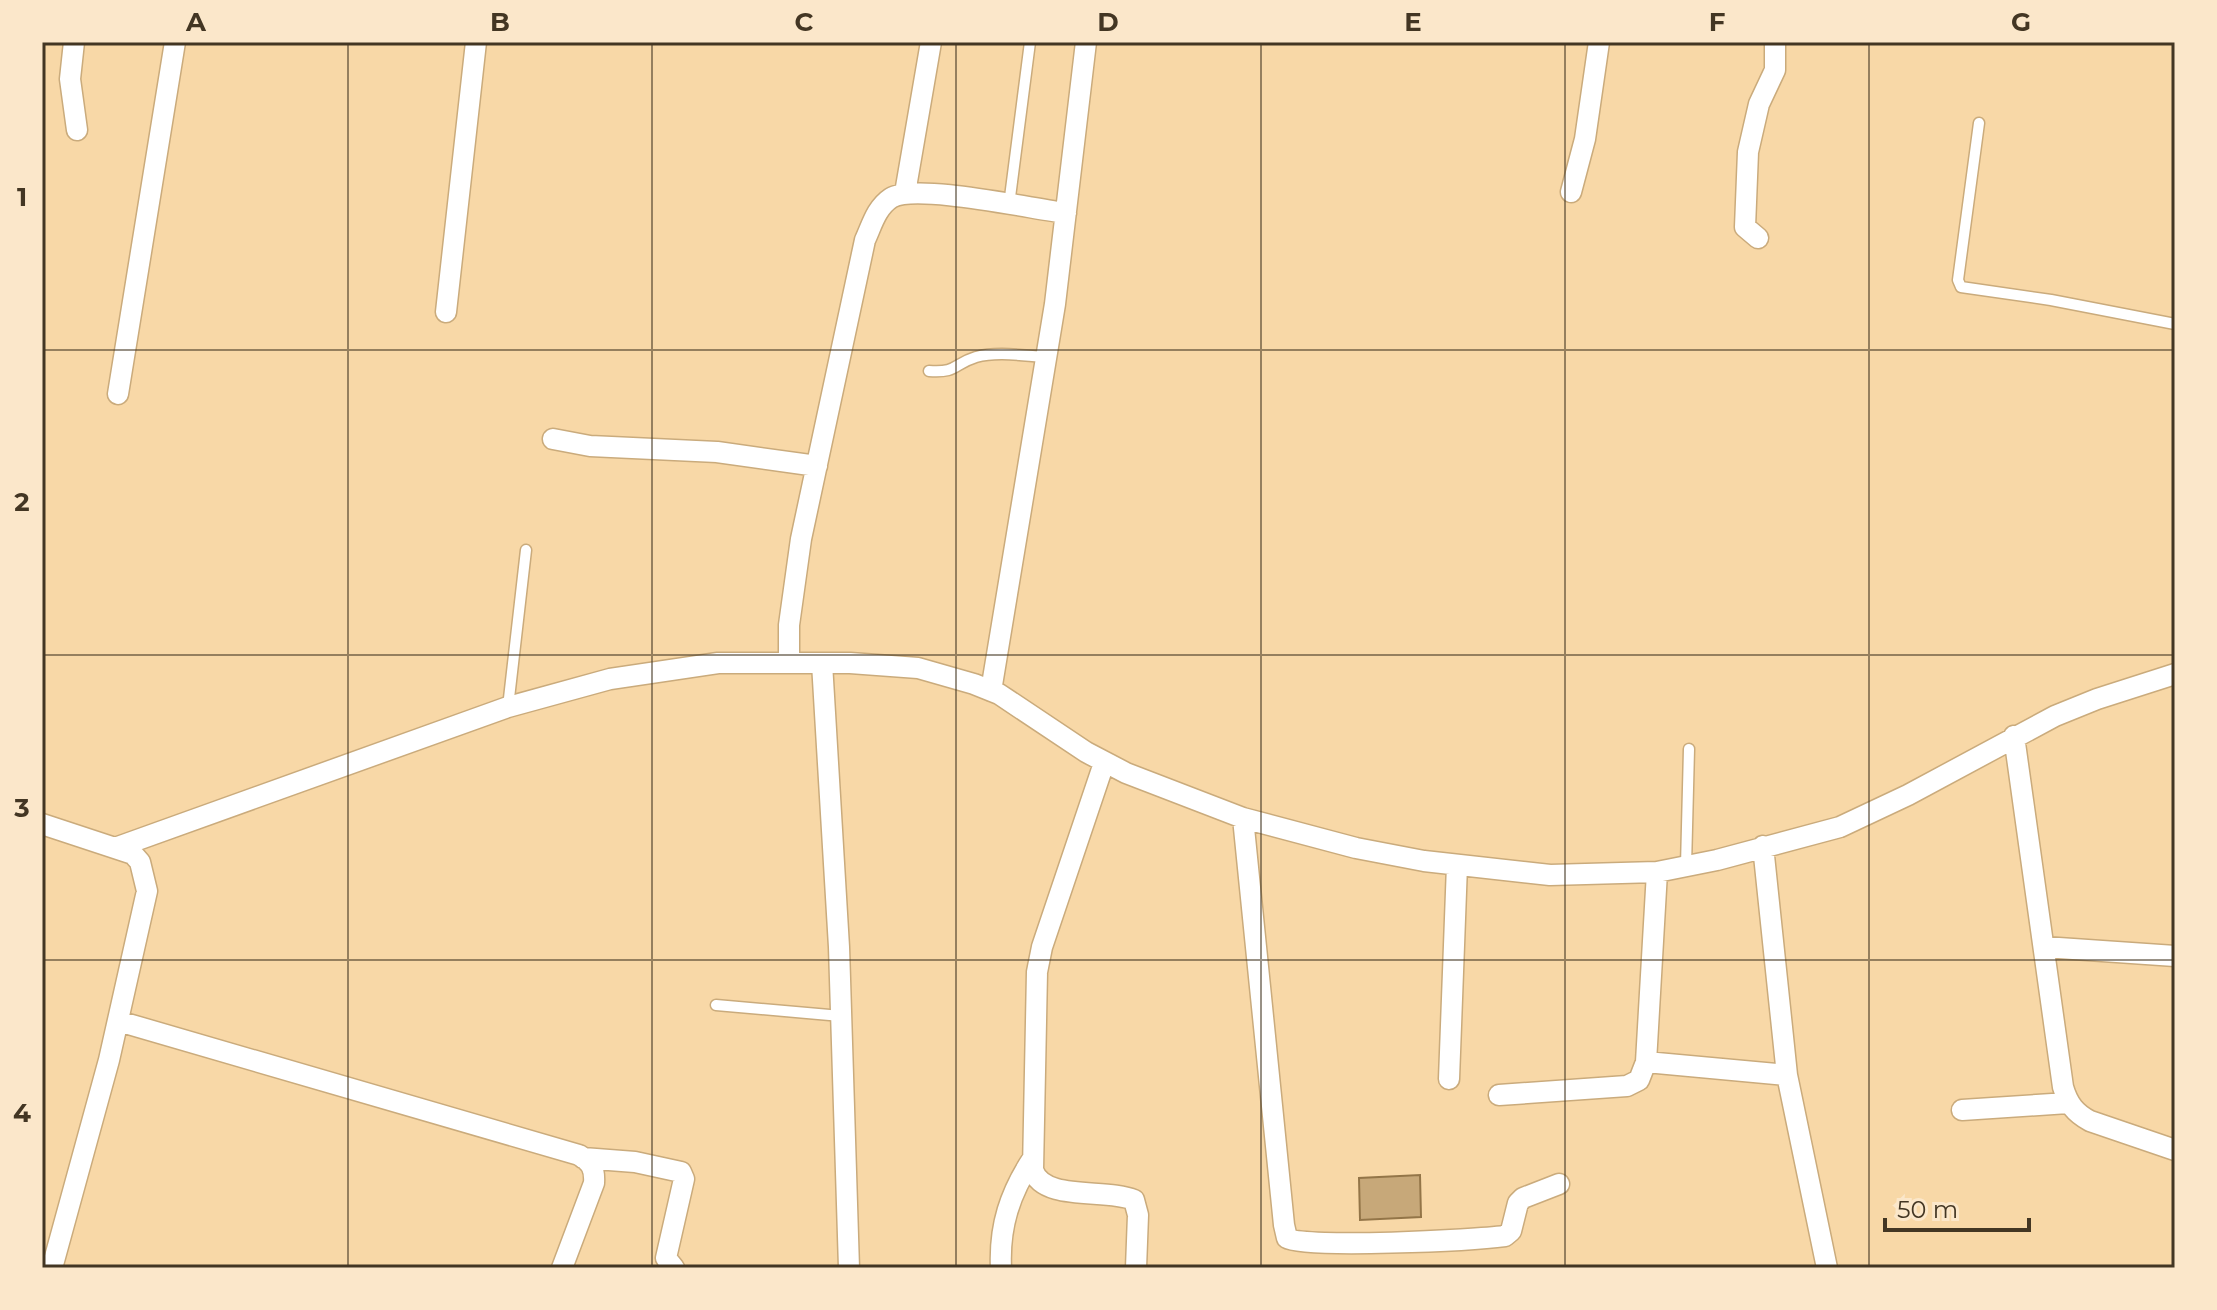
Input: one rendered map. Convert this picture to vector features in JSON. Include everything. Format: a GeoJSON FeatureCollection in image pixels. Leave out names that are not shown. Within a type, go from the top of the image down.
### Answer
{"type":"FeatureCollection","features":[{"type":"Feature","properties":{"kind":"street"},"geometry":{"type":"LineString","coordinates":[[74,42],[70,79],[77,130]]}},
{"type":"Feature","properties":{"kind":"street"},"geometry":{"type":"LineString","coordinates":[[118,394],[175,42]]}},
{"type":"Feature","properties":{"kind":"street"},"geometry":{"type":"LineString","coordinates":[[446,312],[476,42]]}},
{"type":"Feature","properties":{"kind":"street"},"geometry":{"type":"LineString","coordinates":[[905,193],[931,42]]}},
{"type":"Feature","properties":{"kind":"street"},"geometry":{"type":"LineString","coordinates":[[991,691],[1047,357],[1086,42]]}},
{"type":"Feature","properties":{"kind":"street"},"geometry":{"type":"LineString","coordinates":[[1571,192],[1585,139],[1599,42]]}},
{"type":"Feature","properties":{"kind":"street"},"geometry":{"type":"LineString","coordinates":[[1758,238],[1745,227],[1748,152],[1759,104],[1775,70],[1775,42]]}},
{"type":"Feature","properties":{"kind":"street"},"geometry":{"type":"LineString","coordinates":[[789,663],[793,584],[865,240],[878,209],[892,197],[905,193],[938,194],[1066,213]]}},
{"type":"Feature","properties":{"kind":"street"},"geometry":{"type":"LineString","coordinates":[[553,439],[590,446],[717,452],[817,466]]}},
{"type":"Feature","properties":{"kind":"street"},"geometry":{"type":"LineString","coordinates":[[115,848],[508,707],[610,679],[718,663],[822,663],[918,668],[945,674],[991,691],[1020,706],[1104,763],[1243,818],[1356,848],[1457,865],[1550,875],[1657,872],[1805,837],[1863,818],[2014,736],[2097,699],[2175,674]]}},
{"type":"Feature","properties":{"kind":"street"},"geometry":{"type":"LineString","coordinates":[[822,663],[841,1016],[849,1268]]}},
{"type":"Feature","properties":{"kind":"street"},"geometry":{"type":"LineString","coordinates":[[2014,736],[2063,1087],[2068,1103],[2090,1121],[2175,1150]]}},
{"type":"Feature","properties":{"kind":"street"},"geometry":{"type":"LineString","coordinates":[[1104,763],[1042,947],[1037,972],[1033,1158],[1035,1178],[1049,1188],[1134,1200],[1138,1215],[1136,1268]]}},
{"type":"Feature","properties":{"kind":"street"},"geometry":{"type":"LineString","coordinates":[[1243,818],[1287,1238],[1299,1242],[1345,1243],[1505,1236],[1511,1231],[1518,1203],[1523,1198],[1559,1184]]}},
{"type":"Feature","properties":{"kind":"street"},"geometry":{"type":"LineString","coordinates":[[42,824],[133,854],[140,862],[147,891],[118,1021],[52,1268]]}},
{"type":"Feature","properties":{"kind":"street"},"geometry":{"type":"LineString","coordinates":[[1763,846],[1787,1075],[1827,1268]]}},
{"type":"Feature","properties":{"kind":"street"},"geometry":{"type":"LineString","coordinates":[[1449,1079],[1457,865]]}},
{"type":"Feature","properties":{"kind":"street"},"geometry":{"type":"LineString","coordinates":[[1499,1095],[1627,1086],[1639,1080],[1646,1062],[1657,872]]}},
{"type":"Feature","properties":{"kind":"street"},"geometry":{"type":"LineString","coordinates":[[2044,947],[2175,956]]}},
{"type":"Feature","properties":{"kind":"street"},"geometry":{"type":"LineString","coordinates":[[118,1021],[590,1161],[595,1171],[594,1183],[562,1268]]}},
{"type":"Feature","properties":{"kind":"street"},"geometry":{"type":"LineString","coordinates":[[1646,1062],[1787,1075]]}},
{"type":"Feature","properties":{"kind":"street"},"geometry":{"type":"LineString","coordinates":[[1962,1110],[2068,1103]]}},
{"type":"Feature","properties":{"kind":"street"},"geometry":{"type":"LineString","coordinates":[[583,1158],[635,1162],[681,1172],[684,1179],[666,1258],[674,1268]]}},
{"type":"Feature","properties":{"kind":"street"},"geometry":{"type":"LineString","coordinates":[[1001,1268],[1001,1240],[1008,1201],[1033,1158]]}},
{"type":"Feature","properties":{"kind":"lane"},"geometry":{"type":"LineString","coordinates":[[1009,205],[1030,42]]}},
{"type":"Feature","properties":{"kind":"lane"},"geometry":{"type":"LineString","coordinates":[[1979,123],[1958,280],[1961,287],[2051,300],[2175,324]]}},
{"type":"Feature","properties":{"kind":"lane"},"geometry":{"type":"LineString","coordinates":[[929,371],[956,369],[975,358],[988,355],[1047,357]]}},
{"type":"Feature","properties":{"kind":"lane"},"geometry":{"type":"LineString","coordinates":[[508,707],[526,550]]}},
{"type":"Feature","properties":{"kind":"lane"},"geometry":{"type":"LineString","coordinates":[[1686,866],[1689,749]]}},
{"type":"Feature","properties":{"kind":"lane"},"geometry":{"type":"LineString","coordinates":[[716,1005],[841,1016]]}},
{"type":"Feature","properties":{"kind":"building"},"geometry":{"type":"Polygon","coordinates":[[[1420,1175],[1421,1217],[1360,1220],[1359,1178],[1420,1175]]]}}]}
